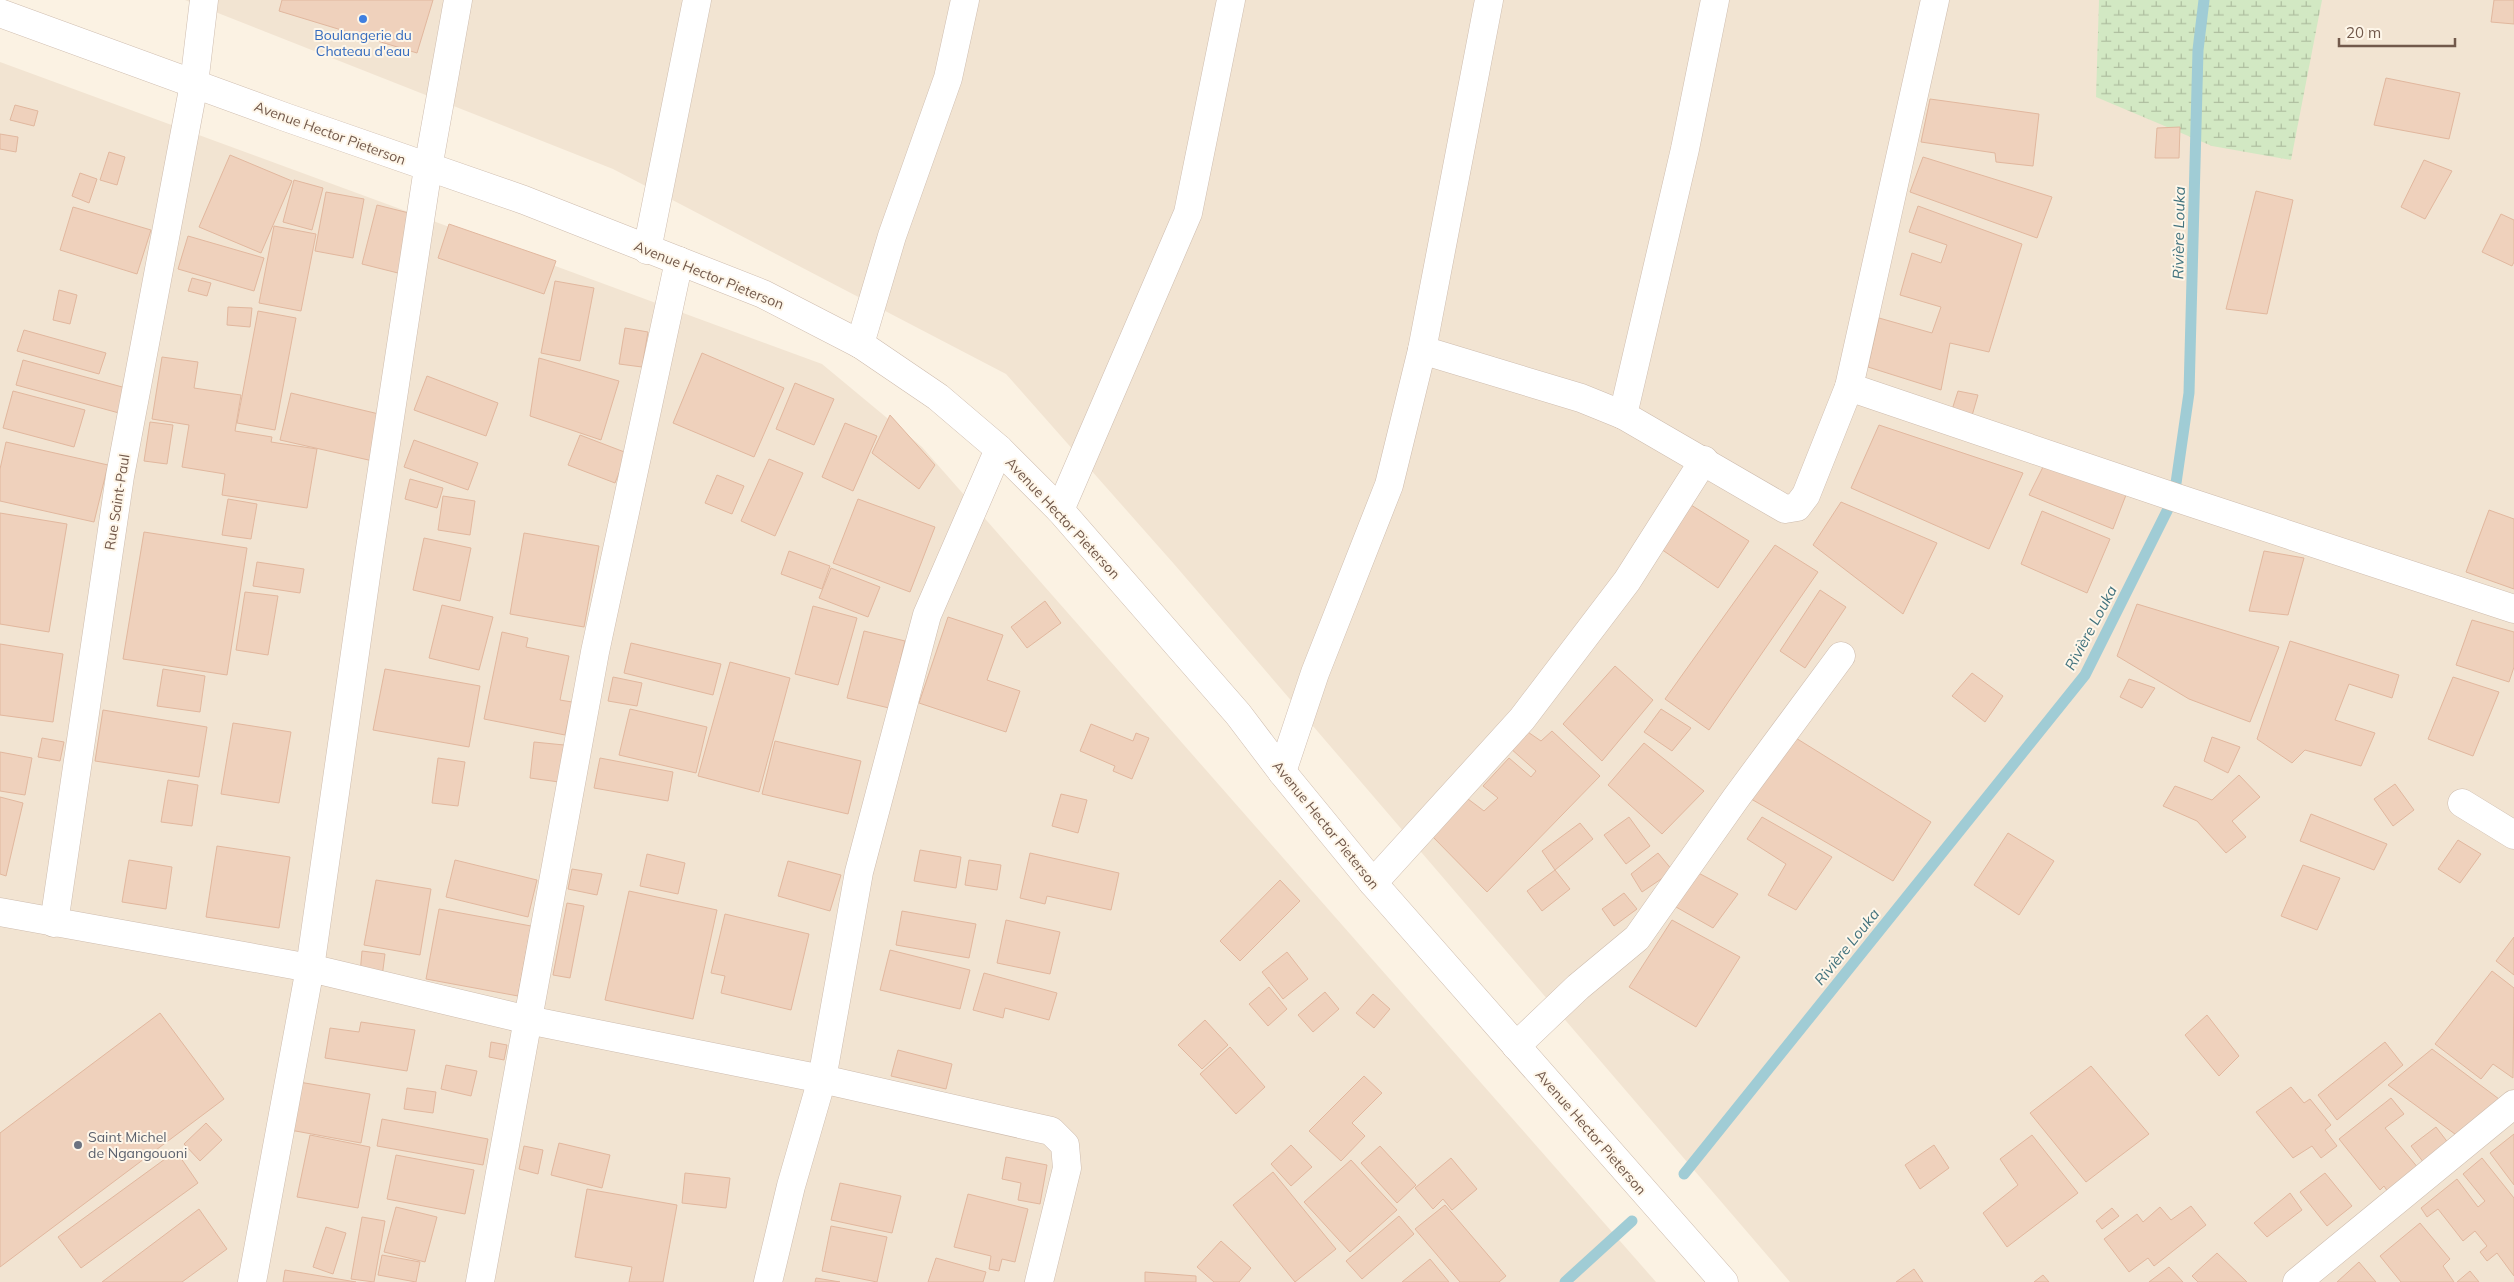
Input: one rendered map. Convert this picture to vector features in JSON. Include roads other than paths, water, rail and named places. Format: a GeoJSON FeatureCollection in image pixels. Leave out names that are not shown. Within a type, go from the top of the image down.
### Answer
{"type":"FeatureCollection","features":[{"type":"Feature","properties":{"kind":"street","name":"Rue Saint-Paul"},"geometry":{"type":"LineString","coordinates":[[54,923],[120,476],[194,84],[204,0]]}},
{"type":"Feature","properties":{"kind":"street"},"geometry":{"type":"LineString","coordinates":[[252,1282],[310,968],[368,564],[428,168],[458,0]]}},
{"type":"Feature","properties":{"kind":"street"},"geometry":{"type":"LineString","coordinates":[[647,250],[697,0]]}},
{"type":"Feature","properties":{"kind":"street"},"geometry":{"type":"LineString","coordinates":[[860,344],[892,236],[948,78],[965,0]]}},
{"type":"Feature","properties":{"kind":"street"},"geometry":{"type":"LineString","coordinates":[[1060,510],[1188,213],[1231,0]]}},
{"type":"Feature","properties":{"kind":"street"},"geometry":{"type":"LineString","coordinates":[[1282,772],[1315,673],[1389,485],[1422,350],[1489,0]]}},
{"type":"Feature","properties":{"kind":"street"},"geometry":{"type":"LineString","coordinates":[[1623,414],[1685,149],[1715,0]]}},
{"type":"Feature","properties":{"kind":"street"},"geometry":{"type":"LineString","coordinates":[[1422,350],[1581,398],[1623,414],[1785,509],[1798,507],[1806,495],[1849,387],[1935,0]]}},
{"type":"Feature","properties":{"kind":"street","name":"Avenue Hector Pieterson"},"geometry":{"type":"LineString","coordinates":[[0,13],[428,168],[524,200],[647,250],[763,294],[860,344],[938,398],[999,448],[1060,510],[1238,714],[1282,772],[1372,883],[1724,1282]]}},
{"type":"Feature","properties":{"kind":"street"},"geometry":{"type":"LineString","coordinates":[[480,1282],[595,652],[679,261]]}},
{"type":"Feature","properties":{"kind":"street"},"geometry":{"type":"LineString","coordinates":[[1849,387],[2514,609]]}},
{"type":"Feature","properties":{"kind":"street"},"geometry":{"type":"LineString","coordinates":[[768,1282],[791,1186],[822,1079],[859,872],[927,615],[999,448]]}},
{"type":"Feature","properties":{"kind":"street"},"geometry":{"type":"LineString","coordinates":[[1372,883],[1522,719],[1627,581],[1704,460]]}},
{"type":"Feature","properties":{"kind":"street"},"geometry":{"type":"LineString","coordinates":[[1516,1046],[1578,987],[1638,938],[1736,798],[1841,656]]}},
{"type":"Feature","properties":{"kind":"street"},"geometry":{"type":"LineString","coordinates":[[2462,803],[2514,835]]}},
{"type":"Feature","properties":{"kind":"street"},"geometry":{"type":"LineString","coordinates":[[0,912],[310,968],[528,1020],[822,1079],[1051,1131],[1065,1145],[1067,1168],[1039,1282]]}},
{"type":"Feature","properties":{"kind":"street"},"geometry":{"type":"LineString","coordinates":[[2297,1282],[2514,1104]]}},
{"type":"Feature","properties":{"kind":"waterway","name":"Rivière Louka"},"geometry":{"type":"LineString","coordinates":[[1684,1174],[2085,675],[2174,497],[2189,393],[2198,50],[2204,0]]}},
{"type":"Feature","properties":{"kind":"waterway","name":"Rivière Louka"},"geometry":{"type":"LineString","coordinates":[[1565,1282],[1632,1221]]}},
{"type":"Feature","properties":{"kind":"place","name":"Boulangerie du Chateau d'eau"},"geometry":{"type":"Point","coordinates":[363,19]}},
{"type":"Feature","properties":{"kind":"place","name":"Saint Michel de Ngangouoni"},"geometry":{"type":"Point","coordinates":[78,1145]}}]}
